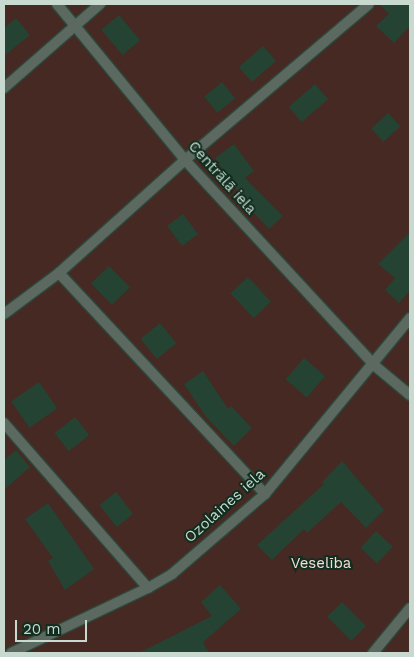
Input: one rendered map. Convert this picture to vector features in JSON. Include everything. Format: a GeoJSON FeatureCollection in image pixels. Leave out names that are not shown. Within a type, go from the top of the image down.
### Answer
{"type":"FeatureCollection","features":[{"type":"Feature","properties":{"kind":"street","name":"Centrālā iela"},"geometry":{"type":"LineString","coordinates":[[57,4],[185,160],[374,365],[410,395]]}},
{"type":"Feature","properties":{"kind":"street"},"geometry":{"type":"LineString","coordinates":[[4,88],[75,28],[100,4]]}},
{"type":"Feature","properties":{"kind":"street"},"geometry":{"type":"LineString","coordinates":[[4,314],[60,273],[185,160],[370,4]]}},
{"type":"Feature","properties":{"kind":"street"},"geometry":{"type":"LineString","coordinates":[[60,273],[265,494]]}},
{"type":"Feature","properties":{"kind":"street","name":"Ozolaines iela"},"geometry":{"type":"LineString","coordinates":[[11,653],[148,588],[172,574],[265,494],[374,365],[410,318]]}},
{"type":"Feature","properties":{"kind":"street"},"geometry":{"type":"LineString","coordinates":[[4,423],[148,588]]}},
{"type":"Feature","properties":{"kind":"street"},"geometry":{"type":"LineString","coordinates":[[373,653],[410,608]]}},
{"type":"Feature","properties":{"kind":"green space","name":"Veselība"},"geometry":{"type":"Polygon","coordinates":[[[4,4],[410,4],[410,653],[4,653],[4,4]]]}},
{"type":"Feature","properties":{"kind":"building"},"geometry":{"type":"Polygon","coordinates":[[[379,4],[410,4],[410,26],[394,43],[376,26],[389,14],[379,4]]]}},
{"type":"Feature","properties":{"kind":"building"},"geometry":{"type":"Polygon","coordinates":[[[119,15],[140,40],[123,55],[101,30],[119,15]]]}},
{"type":"Feature","properties":{"kind":"building"},"geometry":{"type":"Polygon","coordinates":[[[16,18],[30,35],[4,56],[4,28],[16,18]]]}},
{"type":"Feature","properties":{"kind":"building"},"geometry":{"type":"Polygon","coordinates":[[[263,46],[276,61],[252,82],[239,67],[263,46]]]}},
{"type":"Feature","properties":{"kind":"building"},"geometry":{"type":"Polygon","coordinates":[[[222,82],[235,98],[217,113],[204,96],[222,82]]]}},
{"type":"Feature","properties":{"kind":"building"},"geometry":{"type":"Polygon","coordinates":[[[315,84],[328,99],[302,122],[289,107],[315,84]]]}},
{"type":"Feature","properties":{"kind":"building"},"geometry":{"type":"Polygon","coordinates":[[[388,113],[400,126],[383,142],[371,129],[388,113]]]}},
{"type":"Feature","properties":{"kind":"building"},"geometry":{"type":"Polygon","coordinates":[[[234,144],[254,171],[245,178],[283,216],[269,229],[253,212],[215,158],[234,144]]]}},
{"type":"Feature","properties":{"kind":"building"},"geometry":{"type":"Polygon","coordinates":[[[183,214],[198,234],[182,246],[167,226],[183,214]]]}},
{"type":"Feature","properties":{"kind":"building"},"geometry":{"type":"Polygon","coordinates":[[[410,232],[410,291],[399,303],[385,290],[395,278],[378,264],[410,232]]]}},
{"type":"Feature","properties":{"kind":"building"},"geometry":{"type":"Polygon","coordinates":[[[109,266],[130,288],[112,305],[91,283],[109,266]]]}},
{"type":"Feature","properties":{"kind":"building"},"geometry":{"type":"Polygon","coordinates":[[[248,277],[271,302],[254,318],[230,293],[248,277]]]}},
{"type":"Feature","properties":{"kind":"building"},"geometry":{"type":"Polygon","coordinates":[[[160,323],[176,343],[157,359],[141,339],[160,323]]]}},
{"type":"Feature","properties":{"kind":"building"},"geometry":{"type":"Polygon","coordinates":[[[304,358],[325,376],[307,398],[286,379],[304,358]]]}},
{"type":"Feature","properties":{"kind":"building"},"geometry":{"type":"Polygon","coordinates":[[[203,371],[228,409],[231,406],[252,428],[234,446],[206,417],[184,384],[203,371]]]}},
{"type":"Feature","properties":{"kind":"building"},"geometry":{"type":"Polygon","coordinates":[[[39,382],[57,408],[30,428],[11,402],[39,382]]]}},
{"type":"Feature","properties":{"kind":"building"},"geometry":{"type":"Polygon","coordinates":[[[75,417],[89,435],[69,451],[55,433],[75,417]]]}},
{"type":"Feature","properties":{"kind":"building"},"geometry":{"type":"Polygon","coordinates":[[[16,450],[30,467],[4,490],[4,460],[16,450]]]}},
{"type":"Feature","properties":{"kind":"building"},"geometry":{"type":"Polygon","coordinates":[[[342,461],[384,510],[366,528],[341,502],[307,533],[304,529],[272,560],[257,545],[324,484],[322,482],[342,461]]]}},
{"type":"Feature","properties":{"kind":"building"},"geometry":{"type":"Polygon","coordinates":[[[116,492],[133,514],[117,527],[99,505],[116,492]]]}},
{"type":"Feature","properties":{"kind":"building"},"geometry":{"type":"Polygon","coordinates":[[[48,503],[94,569],[65,590],[48,561],[53,558],[25,519],[48,503]]]}},
{"type":"Feature","properties":{"kind":"building"},"geometry":{"type":"Polygon","coordinates":[[[376,531],[393,547],[377,564],[360,548],[376,531]]]}},
{"type":"Feature","properties":{"kind":"building"},"geometry":{"type":"Polygon","coordinates":[[[220,585],[241,609],[203,642],[209,653],[139,653],[212,616],[201,602],[220,585]]]}},
{"type":"Feature","properties":{"kind":"building"},"geometry":{"type":"Polygon","coordinates":[[[342,602],[366,626],[351,641],[327,617],[342,602]]]}}]}
